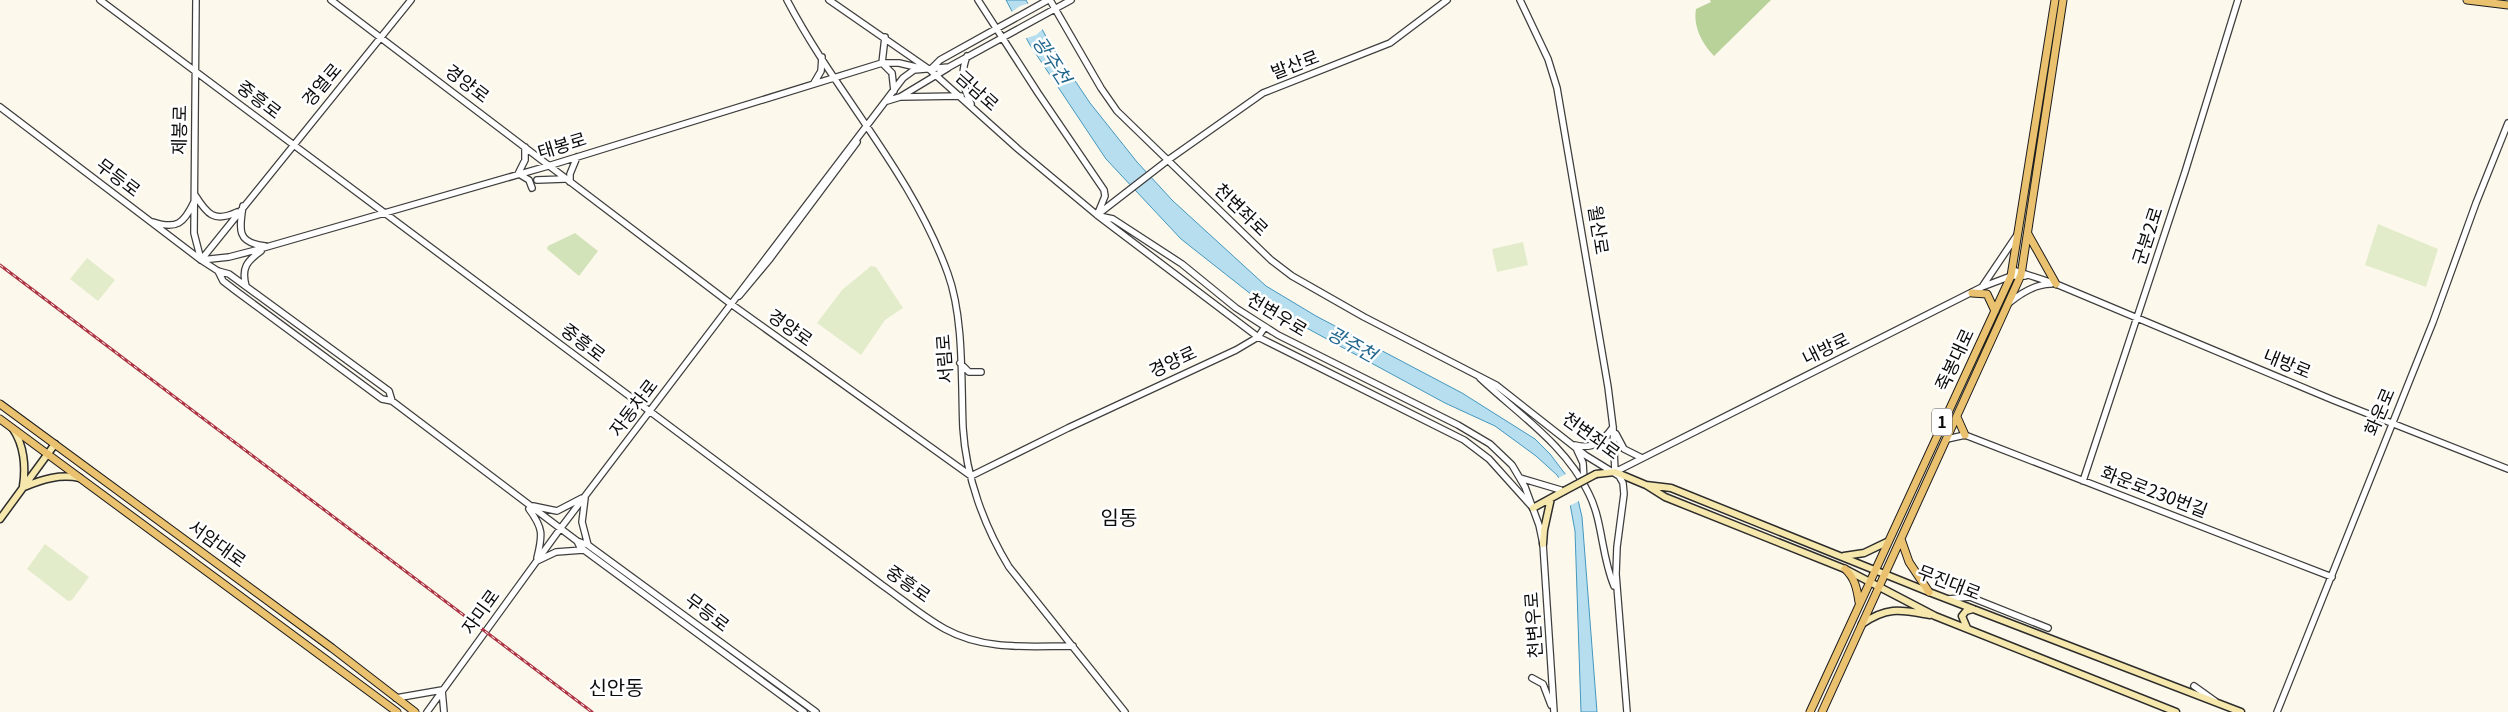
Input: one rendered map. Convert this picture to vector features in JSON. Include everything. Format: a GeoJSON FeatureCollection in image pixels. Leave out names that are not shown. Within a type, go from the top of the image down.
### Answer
{"type":"FeatureCollection","features":[{"type":"Feature","properties":{"kind":"main road","name":"죽봉대로"},"geometry":{"type":"LineString","coordinates":[[1810,712],[2012,273],[2055,0]]}},
{"type":"Feature","properties":{"kind":"main road","name":"죽봉대로"},"geometry":{"type":"LineString","coordinates":[[1822,712],[1859,626],[2022,274],[2063,0]]}},
{"type":"Feature","properties":{"kind":"main road"},"geometry":{"type":"LineString","coordinates":[[2467,0],[2508,5]]}},
{"type":"Feature","properties":{"kind":"main road"},"geometry":{"type":"LineString","coordinates":[[2023,210],[2024,223],[2030,221]]}},
{"type":"Feature","properties":{"kind":"main road"},"geometry":{"type":"LineString","coordinates":[[2028,233],[2040,259],[2056,284]]}},
{"type":"Feature","properties":{"kind":"main road"},"geometry":{"type":"LineString","coordinates":[[1972,293],[1987,294],[1994,311]]}},
{"type":"Feature","properties":{"kind":"main road","name":"서암대로"},"geometry":{"type":"LineString","coordinates":[[0,404],[332,648],[415,712]]}},
{"type":"Feature","properties":{"kind":"main road"},"geometry":{"type":"LineString","coordinates":[[1957,417],[1965,435]]}},
{"type":"Feature","properties":{"kind":"main road","name":"서암대로"},"geometry":{"type":"LineString","coordinates":[[0,419],[390,709],[397,712]]}},
{"type":"Feature","properties":{"kind":"main road"},"geometry":{"type":"LineString","coordinates":[[12,428],[20,439],[25,472],[23,487]]}},
{"type":"Feature","properties":{"kind":"main road"},"geometry":{"type":"LineString","coordinates":[[0,519],[55,444]]}},
{"type":"Feature","properties":{"kind":"main road","name":"무진대로"},"geometry":{"type":"LineString","coordinates":[[1584,480],[1596,474],[1615,472],[1646,484],[1672,488],[1929,592],[2240,712]]}},
{"type":"Feature","properties":{"kind":"main road"},"geometry":{"type":"LineString","coordinates":[[23,487],[39,480],[66,476],[80,478]]}},
{"type":"Feature","properties":{"kind":"main road"},"geometry":{"type":"LineString","coordinates":[[1533,508],[1584,480]]}},
{"type":"Feature","properties":{"kind":"main road","name":"무진대로"},"geometry":{"type":"LineString","coordinates":[[1646,484],[1665,497],[1845,569],[1936,616],[2176,712]]}},
{"type":"Feature","properties":{"kind":"main road"},"geometry":{"type":"LineString","coordinates":[[1543,544],[1551,498]]}},
{"type":"Feature","properties":{"kind":"main road"},"geometry":{"type":"LineString","coordinates":[[1900,539],[1909,562],[1929,592]]}},
{"type":"Feature","properties":{"kind":"main road"},"geometry":{"type":"LineString","coordinates":[[1843,556],[1864,553],[1888,542]]}},
{"type":"Feature","properties":{"kind":"main road"},"geometry":{"type":"LineString","coordinates":[[1845,569],[1851,575],[1855,584],[1859,604]]}},
{"type":"Feature","properties":{"kind":"main road"},"geometry":{"type":"LineString","coordinates":[[1967,628],[1962,616],[1966,611],[1974,609]]}},
{"type":"Feature","properties":{"kind":"main road"},"geometry":{"type":"LineString","coordinates":[[1859,626],[1880,613],[1892,610],[1936,616]]}},
{"type":"Feature","properties":{"kind":"street","name":"중흥로"},"geometry":{"type":"LineString","coordinates":[[100,0],[882,585],[944,629],[971,640],[1015,648],[1073,646]]}},
{"type":"Feature","properties":{"kind":"street","name":"제봉로"},"geometry":{"type":"LineString","coordinates":[[196,0],[194,234],[201,260]]}},
{"type":"Feature","properties":{"kind":"street","name":"경양로"},"geometry":{"type":"LineString","coordinates":[[331,0],[731,304],[971,476],[1068,428],[1236,350],[1258,336],[1265,327]]}},
{"type":"Feature","properties":{"kind":"street","name":"경열로"},"geometry":{"type":"LineString","coordinates":[[201,260],[292,144],[411,0]]}},
{"type":"Feature","properties":{"kind":"street","name":"서림로"},"geometry":{"type":"LineString","coordinates":[[786,0],[936,240],[954,293],[963,429],[971,476],[985,518],[1004,558],[1125,712]]}},
{"type":"Feature","properties":{"kind":"street","name":"금남로"},"geometry":{"type":"LineString","coordinates":[[829,0],[930,70],[1018,150],[1097,215]]}},
{"type":"Feature","properties":{"kind":"street"},"geometry":{"type":"LineString","coordinates":[[978,0],[1104,190],[1105,196],[1097,215]]}},
{"type":"Feature","properties":{"kind":"street"},"geometry":{"type":"LineString","coordinates":[[930,70],[940,60],[1048,0]]}},
{"type":"Feature","properties":{"kind":"street","name":"천변좌로"},"geometry":{"type":"LineString","coordinates":[[1048,0],[1110,102],[1271,260],[1292,276],[1403,338],[1473,371],[1512,396],[1590,458],[1615,472],[1623,483],[1624,494],[1616,560],[1627,712]]}},
{"type":"Feature","properties":{"kind":"street"},"geometry":{"type":"LineString","coordinates":[[887,101],[900,97],[967,56],[1071,0]]}},
{"type":"Feature","properties":{"kind":"street","name":"발산로"},"geometry":{"type":"LineString","coordinates":[[1097,215],[1168,160],[1263,94],[1390,44],[1447,0]]}},
{"type":"Feature","properties":{"kind":"street","name":"월산로"},"geometry":{"type":"LineString","coordinates":[[1520,0],[1549,62],[1559,97],[1613,427],[1615,472]]}},
{"type":"Feature","properties":{"kind":"street","name":"군분2로"},"geometry":{"type":"LineString","coordinates":[[2083,481],[2238,0]]}},
{"type":"Feature","properties":{"kind":"street"},"geometry":{"type":"LineString","coordinates":[[885,37],[882,63],[892,73],[894,91]]}},
{"type":"Feature","properties":{"kind":"street"},"geometry":{"type":"LineString","coordinates":[[967,56],[963,71],[963,85],[974,108]]}},
{"type":"Feature","properties":{"kind":"street"},"geometry":{"type":"LineString","coordinates":[[814,83],[821,71],[822,57]]}},
{"type":"Feature","properties":{"kind":"street","name":"태봉로"},"geometry":{"type":"LineString","coordinates":[[201,260],[229,257],[386,213],[548,166],[834,76],[882,63],[899,63],[930,70]]}},
{"type":"Feature","properties":{"kind":"street","name":"자동차로"},"geometry":{"type":"LineString","coordinates":[[560,529],[866,126],[910,71],[949,67]]}},
{"type":"Feature","properties":{"kind":"street"},"geometry":{"type":"LineString","coordinates":[[900,97],[960,96]]}},
{"type":"Feature","properties":{"kind":"street","name":"무등로"},"geometry":{"type":"LineString","coordinates":[[0,107],[201,260],[218,272],[228,274],[389,391],[392,400]]}},
{"type":"Feature","properties":{"kind":"street","name":"화운로"},"geometry":{"type":"LineString","coordinates":[[2277,712],[2392,422],[2434,322],[2476,203],[2508,123]]}},
{"type":"Feature","properties":{"kind":"street"},"geometry":{"type":"LineString","coordinates":[[525,147],[525,160],[519,174],[529,180],[532,188]]}},
{"type":"Feature","properties":{"kind":"street"},"geometry":{"type":"LineString","coordinates":[[538,180],[568,180],[577,157]]}},
{"type":"Feature","properties":{"kind":"street"},"geometry":{"type":"LineString","coordinates":[[149,220],[165,226],[176,225],[185,218],[195,198],[204,209],[215,216],[222,218],[239,211]]}},
{"type":"Feature","properties":{"kind":"street"},"geometry":{"type":"LineString","coordinates":[[243,206],[240,224],[243,237],[249,243],[267,247]]}},
{"type":"Feature","properties":{"kind":"street","name":"천변우로"},"geometry":{"type":"LineString","coordinates":[[1097,215],[1113,219],[1182,264],[1236,308],[1265,327],[1477,435],[1504,456],[1520,478],[1533,508],[1543,544],[1554,711]]}},
{"type":"Feature","properties":{"kind":"street","name":"천변우로"},"geometry":{"type":"LineString","coordinates":[[1097,215],[1258,336],[1464,440],[1489,459],[1533,508]]}},
{"type":"Feature","properties":{"kind":"street"},"geometry":{"type":"LineString","coordinates":[[1982,287],[2019,231]]}},
{"type":"Feature","properties":{"kind":"street"},"geometry":{"type":"LineString","coordinates":[[246,287],[243,272],[245,265],[267,247]]}},
{"type":"Feature","properties":{"kind":"street","name":"무등로"},"geometry":{"type":"LineString","coordinates":[[218,272],[222,281],[382,398],[392,400],[560,529],[816,712]]}},
{"type":"Feature","properties":{"kind":"street","name":"내방로"},"geometry":{"type":"LineString","coordinates":[[1615,472],[2012,273],[2056,284],[2508,469]]}},
{"type":"Feature","properties":{"kind":"street"},"geometry":{"type":"LineString","coordinates":[[2009,303],[2019,295],[2041,284],[2056,284]]}},
{"type":"Feature","properties":{"kind":"street"},"geometry":{"type":"LineString","coordinates":[[960,363],[970,372],[981,372]]}},
{"type":"Feature","properties":{"kind":"street","name":"천변좌로"},"geometry":{"type":"LineString","coordinates":[[1473,371],[1534,424],[1573,467],[1594,505],[1605,561],[1617,592]]}},
{"type":"Feature","properties":{"kind":"street"},"geometry":{"type":"LineString","coordinates":[[1573,444],[1594,446],[1600,443],[1613,427],[1624,449],[1642,458]]}},
{"type":"Feature","properties":{"kind":"street"},"geometry":{"type":"LineString","coordinates":[[1947,439],[1965,435]]}},
{"type":"Feature","properties":{"kind":"street","name":"화운로230번길"},"geometry":{"type":"LineString","coordinates":[[1965,435],[2332,576]]}},
{"type":"Feature","properties":{"kind":"street"},"geometry":{"type":"LineString","coordinates":[[1573,444],[1583,463],[1584,480]]}},
{"type":"Feature","properties":{"kind":"street"},"geometry":{"type":"LineString","coordinates":[[1520,478],[1564,491]]}},
{"type":"Feature","properties":{"kind":"street"},"geometry":{"type":"LineString","coordinates":[[524,502],[539,509],[557,511],[586,495]]}},
{"type":"Feature","properties":{"kind":"street"},"geometry":{"type":"LineString","coordinates":[[536,562],[556,552],[587,548],[582,522],[586,495]]}},
{"type":"Feature","properties":{"kind":"street"},"geometry":{"type":"LineString","coordinates":[[524,502],[542,529],[542,541],[536,562]]}},
{"type":"Feature","properties":{"kind":"street","name":"자미로"},"geometry":{"type":"LineString","coordinates":[[427,712],[560,529]]}},
{"type":"Feature","properties":{"kind":"street","name":"무등로"},"geometry":{"type":"LineString","coordinates":[[587,548],[804,712]]}},
{"type":"Feature","properties":{"kind":"street"},"geometry":{"type":"LineString","coordinates":[[1948,599],[1970,597],[2048,628]]}},
{"type":"Feature","properties":{"kind":"street"},"geometry":{"type":"LineString","coordinates":[[1532,678],[1543,684],[1554,711]]}},
{"type":"Feature","properties":{"kind":"street"},"geometry":{"type":"LineString","coordinates":[[2194,686],[2221,705]]}},
{"type":"Feature","properties":{"kind":"street"},"geometry":{"type":"LineString","coordinates":[[396,698],[442,690],[444,712]]}},
{"type":"Feature","properties":{"kind":"green space"},"geometry":{"type":"Polygon","coordinates":[[[1710,0],[1771,0],[1714,56],[1702,40],[1695,16],[1696,9],[1711,2],[1710,0]]]}},
{"type":"Feature","properties":{"kind":"green space"},"geometry":{"type":"Polygon","coordinates":[[[2378,224],[2438,249],[2426,287],[2365,265],[2378,224]]]}},
{"type":"Feature","properties":{"kind":"green space"},"geometry":{"type":"Polygon","coordinates":[[[575,233],[598,251],[579,276],[547,249],[548,246],[575,233]]]}},
{"type":"Feature","properties":{"kind":"green space"},"geometry":{"type":"Polygon","coordinates":[[[1523,242],[1528,265],[1497,272],[1492,249],[1523,242]]]}},
{"type":"Feature","properties":{"kind":"green space"},"geometry":{"type":"Polygon","coordinates":[[[87,258],[115,280],[98,301],[70,279],[87,258]]]}},
{"type":"Feature","properties":{"kind":"green space"},"geometry":{"type":"Polygon","coordinates":[[[871,266],[876,267],[903,308],[885,320],[861,355],[817,323],[842,290],[871,266]]]}},
{"type":"Feature","properties":{"kind":"green space"},"geometry":{"type":"Polygon","coordinates":[[[45,544],[89,577],[72,600],[68,601],[27,569],[45,544]]]}},
{"type":"Feature","properties":{"kind":"water","name":"광주천"},"geometry":{"type":"Polygon","coordinates":[[[1006,0],[1026,0],[1049,42],[1090,103],[1137,162],[1173,201],[1266,286],[1316,316],[1462,393],[1535,439],[1550,454],[1575,487],[1582,517],[1597,712],[1581,712],[1575,531],[1568,493],[1557,475],[1536,456],[1495,426],[1445,403],[1266,306],[1181,239],[1106,159],[1030,45],[1006,0]]]}},
{"type":"Feature","properties":{"kind":"pier"},"geometry":{"type":"Polygon","coordinates":[[[1030,3],[1044,28],[1036,35],[1024,39],[1010,13],[1020,6],[1030,3]]]}},
{"type":"Feature","properties":{"kind":"pier"},"geometry":{"type":"Polygon","coordinates":[[[1568,473],[1577,486],[1581,500],[1569,506],[1566,493],[1556,479],[1568,473]]]}},
{"type":"Feature","properties":{"kind":"railway"},"geometry":{"type":"LineString","coordinates":[[0,265],[592,712]]}},
{"type":"Feature","properties":{"kind":"district","name":"임동"},"geometry":{"type":"Point","coordinates":[1119,518]}},
{"type":"Feature","properties":{"kind":"district","name":"신안동"},"geometry":{"type":"Point","coordinates":[616,688]}}]}
